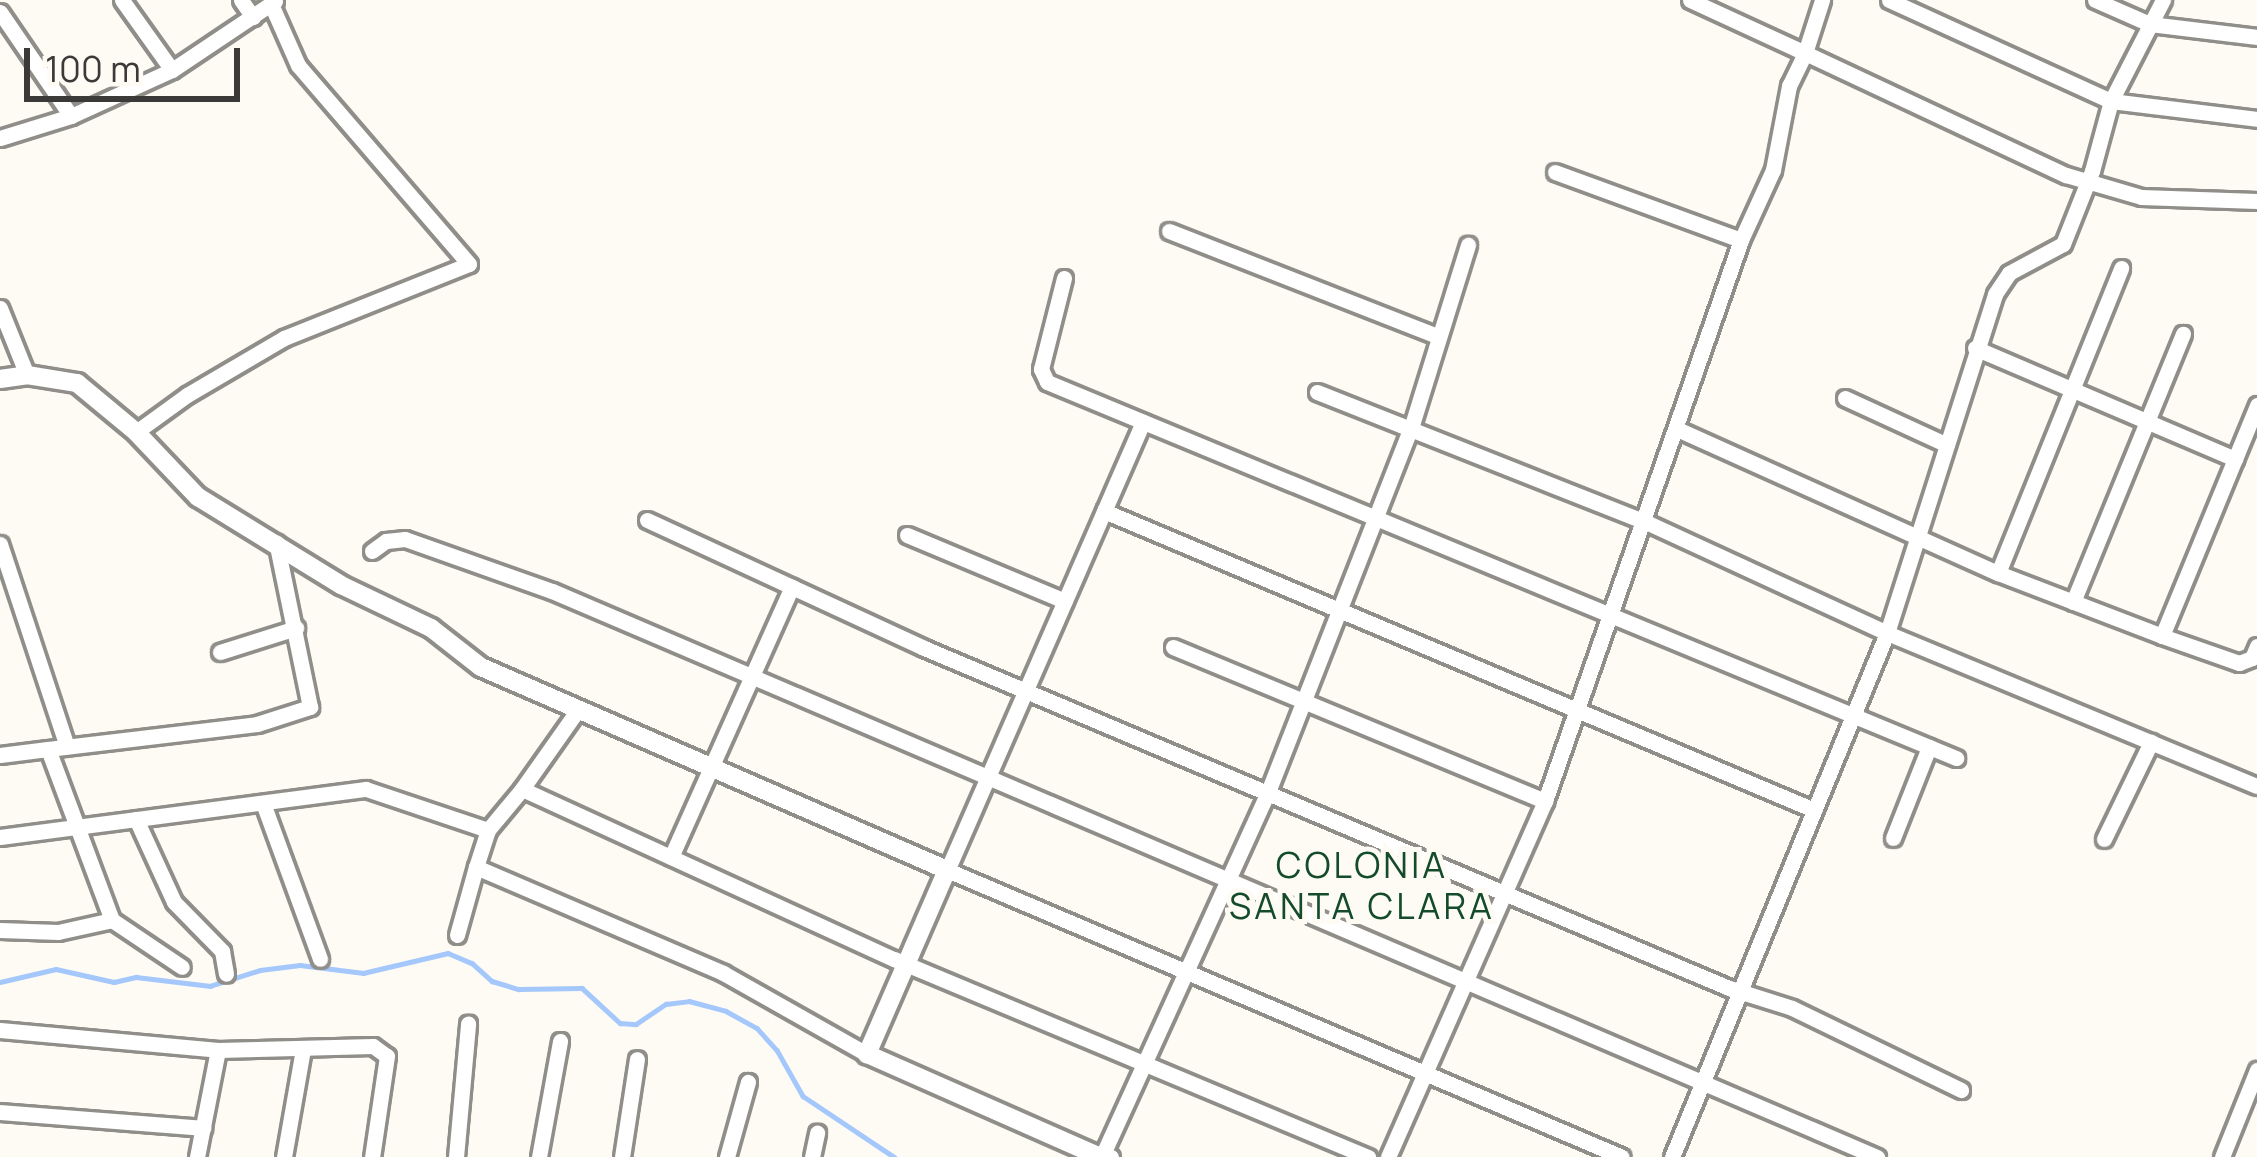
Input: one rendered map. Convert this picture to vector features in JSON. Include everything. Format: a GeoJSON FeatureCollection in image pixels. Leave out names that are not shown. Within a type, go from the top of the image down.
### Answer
{"type":"FeatureCollection","features":[{"type":"Feature","properties":{"kind":"street"},"geometry":{"type":"LineString","coordinates":[[122,0],[172,70]]}},
{"type":"Feature","properties":{"kind":"street"},"geometry":{"type":"LineString","coordinates":[[242,0],[253,16]]}},
{"type":"Feature","properties":{"kind":"street"},"geometry":{"type":"LineString","coordinates":[[1690,0],[2086,180],[2141,197],[2257,201]]}},
{"type":"Feature","properties":{"kind":"street"},"geometry":{"type":"LineString","coordinates":[[1388,1157],[1545,801],[1614,616],[1742,239],[1773,170],[1790,86],[1822,0]]}},
{"type":"Feature","properties":{"kind":"street"},"geometry":{"type":"LineString","coordinates":[[1889,0],[2110,101],[2257,119]]}},
{"type":"Feature","properties":{"kind":"street"},"geometry":{"type":"LineString","coordinates":[[2095,0],[2150,24],[2257,37]]}},
{"type":"Feature","properties":{"kind":"street"},"geometry":{"type":"LineString","coordinates":[[1672,1157],[1887,633],[1975,348],[2008,273],[2063,244],[2110,101],[2163,0]]}},
{"type":"Feature","properties":{"kind":"street"},"geometry":{"type":"LineString","coordinates":[[0,138],[71,116],[172,70],[274,2],[298,65],[469,264],[284,338],[187,395],[136,433]]}},
{"type":"Feature","properties":{"kind":"street"},"geometry":{"type":"LineString","coordinates":[[0,12],[71,116]]}},
{"type":"Feature","properties":{"kind":"street"},"geometry":{"type":"LineString","coordinates":[[1555,172],[1742,239]]}},
{"type":"Feature","properties":{"kind":"street"},"geometry":{"type":"LineString","coordinates":[[1169,231],[1437,335]]}},
{"type":"Feature","properties":{"kind":"street"},"geometry":{"type":"LineString","coordinates":[[476,867],[723,973],[867,1054],[1105,1156],[1268,792],[1411,428],[1468,245]]}},
{"type":"Feature","properties":{"kind":"street"},"geometry":{"type":"LineString","coordinates":[[1998,573],[2121,268]]}},
{"type":"Feature","properties":{"kind":"street"},"geometry":{"type":"LineString","coordinates":[[1064,278],[1041,376],[1956,758]]}},
{"type":"Feature","properties":{"kind":"street"},"geometry":{"type":"LineString","coordinates":[[0,308],[27,375]]}},
{"type":"Feature","properties":{"kind":"street"},"geometry":{"type":"LineString","coordinates":[[2073,602],[2183,334]]}},
{"type":"Feature","properties":{"kind":"street"},"geometry":{"type":"LineString","coordinates":[[1975,348],[2235,459]]}},
{"type":"Feature","properties":{"kind":"street"},"geometry":{"type":"LineString","coordinates":[[0,379],[27,375],[76,383],[136,433],[197,496],[341,584],[430,628],[481,667],[1622,1157]]}},
{"type":"Feature","properties":{"kind":"street"},"geometry":{"type":"LineString","coordinates":[[1317,392],[1646,522],[1887,633],[2257,786]]}},
{"type":"Feature","properties":{"kind":"street"},"geometry":{"type":"LineString","coordinates":[[1845,398],[1947,445]]}},
{"type":"Feature","properties":{"kind":"street"},"geometry":{"type":"LineString","coordinates":[[2162,636],[2257,405]]}},
{"type":"Feature","properties":{"kind":"street"},"geometry":{"type":"LineString","coordinates":[[867,1054],[1143,422]]}},
{"type":"Feature","properties":{"kind":"street"},"geometry":{"type":"LineString","coordinates":[[1677,429],[1998,573],[2162,636],[2239,663],[2252,658],[2257,646]]}},
{"type":"Feature","properties":{"kind":"street"},"geometry":{"type":"LineString","coordinates":[[1104,511],[1812,809]]}},
{"type":"Feature","properties":{"kind":"street"},"geometry":{"type":"LineString","coordinates":[[647,520],[1026,691],[1738,990],[1792,1008],[1961,1090]]}},
{"type":"Feature","properties":{"kind":"street"},"geometry":{"type":"LineString","coordinates":[[907,535],[1065,601]]}},
{"type":"Feature","properties":{"kind":"street"},"geometry":{"type":"LineString","coordinates":[[372,551],[386,541],[406,539],[451,552],[1877,1157]]}},
{"type":"Feature","properties":{"kind":"street"},"geometry":{"type":"LineString","coordinates":[[0,755],[257,724],[310,707],[276,542]]}},
{"type":"Feature","properties":{"kind":"street"},"geometry":{"type":"LineString","coordinates":[[0,544],[67,746]]}},
{"type":"Feature","properties":{"kind":"street"},"geometry":{"type":"LineString","coordinates":[[671,857],[792,587]]}},
{"type":"Feature","properties":{"kind":"street"},"geometry":{"type":"LineString","coordinates":[[220,652],[296,628]]}},
{"type":"Feature","properties":{"kind":"street"},"geometry":{"type":"LineString","coordinates":[[1173,647],[1545,801]]}},
{"type":"Feature","properties":{"kind":"street"},"geometry":{"type":"LineString","coordinates":[[457,935],[488,830],[577,711]]}},
{"type":"Feature","properties":{"kind":"street"},"geometry":{"type":"LineString","coordinates":[[2104,838],[2151,742]]}},
{"type":"Feature","properties":{"kind":"street"},"geometry":{"type":"LineString","coordinates":[[1893,838],[1929,746]]}},
{"type":"Feature","properties":{"kind":"street"},"geometry":{"type":"LineString","coordinates":[[48,749],[112,920],[182,967]]}},
{"type":"Feature","properties":{"kind":"street"},"geometry":{"type":"LineString","coordinates":[[0,837],[366,789],[488,830]]}},
{"type":"Feature","properties":{"kind":"street"},"geometry":{"type":"LineString","coordinates":[[522,789],[906,964],[1368,1157]]}},
{"type":"Feature","properties":{"kind":"street"},"geometry":{"type":"LineString","coordinates":[[263,802],[320,959]]}},
{"type":"Feature","properties":{"kind":"street"},"geometry":{"type":"LineString","coordinates":[[136,819],[174,902],[222,951],[226,974]]}},
{"type":"Feature","properties":{"kind":"street"},"geometry":{"type":"LineString","coordinates":[[0,930],[58,932],[112,920]]}},
{"type":"Feature","properties":{"kind":"street"},"geometry":{"type":"LineString","coordinates":[[456,1157],[468,1024]]}},
{"type":"Feature","properties":{"kind":"street"},"geometry":{"type":"LineString","coordinates":[[0,1030],[218,1050],[373,1046],[387,1056],[371,1157]]}},
{"type":"Feature","properties":{"kind":"street"},"geometry":{"type":"LineString","coordinates":[[539,1157],[560,1040]]}},
{"type":"Feature","properties":{"kind":"street"},"geometry":{"type":"LineString","coordinates":[[284,1157],[303,1049]]}},
{"type":"Feature","properties":{"kind":"street"},"geometry":{"type":"LineString","coordinates":[[197,1157],[218,1050]]}},
{"type":"Feature","properties":{"kind":"street"},"geometry":{"type":"LineString","coordinates":[[622,1157],[638,1059]]}},
{"type":"Feature","properties":{"kind":"street"},"geometry":{"type":"LineString","coordinates":[[2222,1157],[2257,1070]]}},
{"type":"Feature","properties":{"kind":"street"},"geometry":{"type":"LineString","coordinates":[[728,1157],[748,1082]]}},
{"type":"Feature","properties":{"kind":"street"},"geometry":{"type":"LineString","coordinates":[[0,1112],[203,1128]]}},
{"type":"Feature","properties":{"kind":"street"},"geometry":{"type":"LineString","coordinates":[[812,1157],[817,1133]]}},
{"type":"Feature","properties":{"kind":"waterway"},"geometry":{"type":"LineString","coordinates":[[0,982],[56,969],[114,982],[136,977],[210,986],[260,970],[300,965],[363,973],[448,953],[472,963],[492,981],[519,989],[582,988],[620,1023],[636,1024],[666,1004],[689,1001],[726,1011],[757,1028],[777,1050],[803,1096],[894,1157]]}},
{"type":"Feature","properties":{"kind":"district","name":"COLONIA SANTA CLARA"},"geometry":{"type":"Point","coordinates":[1362,884]}}]}
